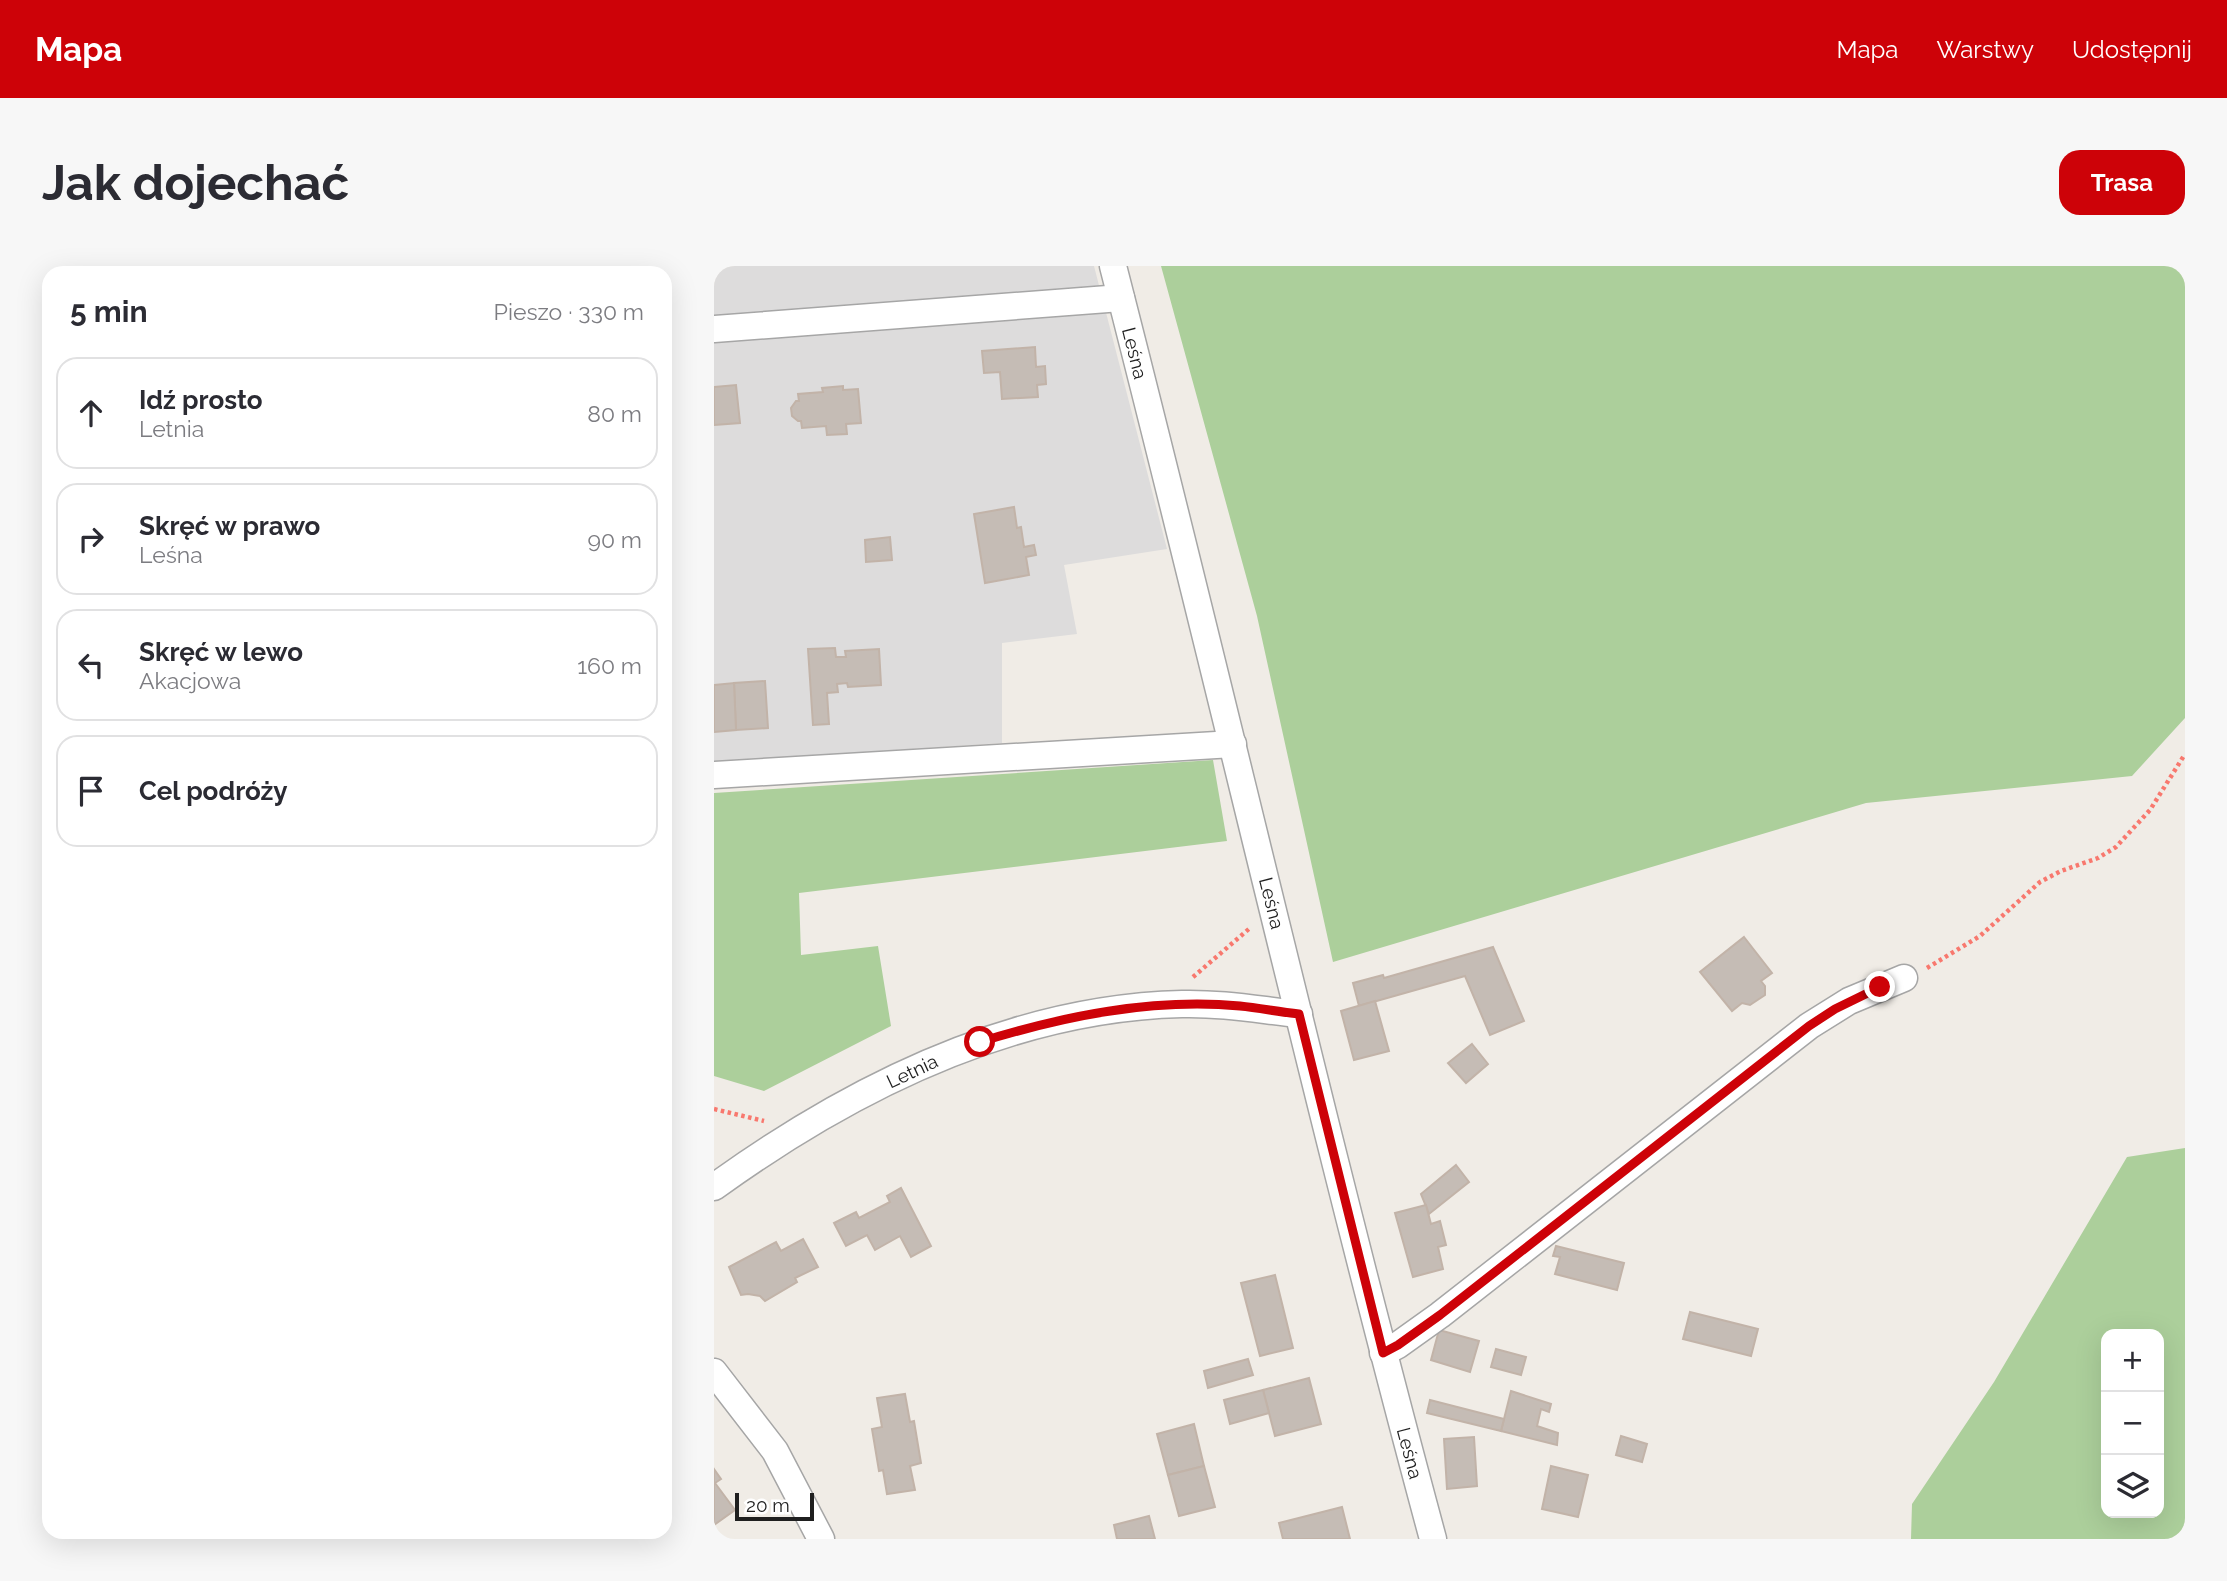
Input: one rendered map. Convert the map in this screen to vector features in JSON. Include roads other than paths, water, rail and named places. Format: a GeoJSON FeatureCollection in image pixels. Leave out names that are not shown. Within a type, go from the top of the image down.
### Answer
{"type":"FeatureCollection","features":[{"type":"Feature","properties":{"kind":"street","name":"Leśna"},"geometry":{"type":"LineString","coordinates":[[1113,266],[1383,1353],[1433,1539]]}},
{"type":"Feature","properties":{"kind":"street"},"geometry":{"type":"LineString","coordinates":[[714,329],[1121,298]]}},
{"type":"Feature","properties":{"kind":"street"},"geometry":{"type":"LineString","coordinates":[[714,775],[1233,744]]}},
{"type":"Feature","properties":{"kind":"street"},"geometry":{"type":"LineString","coordinates":[[1383,1353],[1408,1339],[1440,1315],[1809,1026],[1849,1001],[1904,978]]}},
{"type":"Feature","properties":{"kind":"street","name":"Letnia"},"geometry":{"type":"LineString","coordinates":[[714,1187],[792,1133],[929,1062],[980,1042],[1052,1022],[1121,1010],[1183,1004],[1240,1006],[1299,1014]]}},
{"type":"Feature","properties":{"kind":"street"},"geometry":{"type":"LineString","coordinates":[[714,1372],[775,1451],[821,1539]]}}]}
